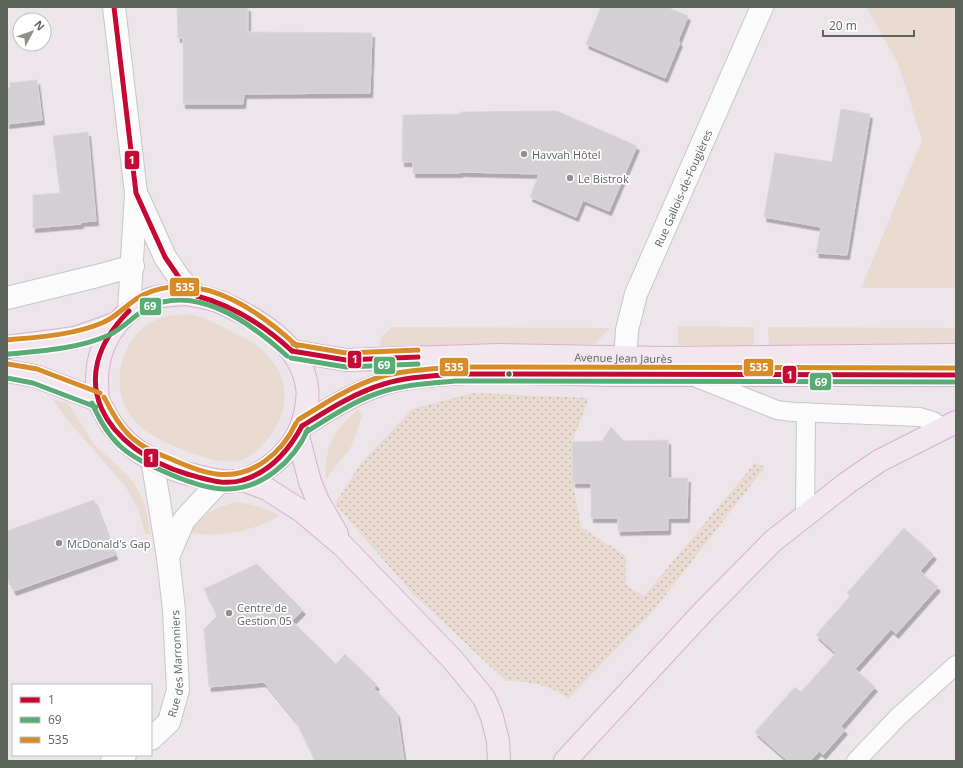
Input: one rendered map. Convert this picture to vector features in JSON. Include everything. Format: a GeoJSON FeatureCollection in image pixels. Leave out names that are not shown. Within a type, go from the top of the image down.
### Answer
{"type":"FeatureCollection","features":[{"type":"Feature","properties":{"kind":"main road"},"geometry":{"type":"LineString","coordinates":[[7,347],[75,338],[123,317],[150,299],[163,295],[186,294],[218,301],[262,324],[292,351],[307,387],[306,407],[300,431],[288,450],[275,463],[257,474],[243,480],[220,481],[186,474],[135,450],[120,436],[108,419],[98,400],[97,371],[105,340],[123,317]]}},
{"type":"Feature","properties":{"kind":"main road","name":"Avenue Jean Jaurès"},"geometry":{"type":"LineString","coordinates":[[292,351],[346,360],[500,355],[625,365],[690,376],[956,375]]}},
{"type":"Feature","properties":{"kind":"main road","name":"Avenue Jean Jaurès"},"geometry":{"type":"LineString","coordinates":[[300,431],[339,403],[368,390],[396,380],[453,373],[625,365],[665,358],[956,355]]}},
{"type":"Feature","properties":{"kind":"main road"},"geometry":{"type":"LineString","coordinates":[[7,371],[35,376],[98,400]]}},
{"type":"Feature","properties":{"kind":"main road"},"geometry":{"type":"LineString","coordinates":[[565,761],[703,612],[773,541],[847,482],[879,461],[950,425]]}},
{"type":"Feature","properties":{"kind":"main road"},"geometry":{"type":"LineString","coordinates":[[300,431],[316,495],[343,546]]}},
{"type":"Feature","properties":{"kind":"main road"},"geometry":{"type":"LineString","coordinates":[[243,480],[267,489],[303,512],[343,546],[453,660],[484,698],[492,717],[498,741],[499,761]]}},
{"type":"Feature","properties":{"kind":"street"},"geometry":{"type":"LineString","coordinates":[[114,7],[136,193],[133,266],[123,317]]}},
{"type":"Feature","properties":{"kind":"street","name":"Rue Gallois-de-Fougières"},"geometry":{"type":"LineString","coordinates":[[625,365],[627,330],[636,294],[762,7]]}},
{"type":"Feature","properties":{"kind":"street"},"geometry":{"type":"LineString","coordinates":[[136,193],[165,257],[180,279],[197,296]]}},
{"type":"Feature","properties":{"kind":"street"},"geometry":{"type":"LineString","coordinates":[[7,298],[133,266]]}},
{"type":"Feature","properties":{"kind":"street","name":"Rue des Marronniers"},"geometry":{"type":"LineString","coordinates":[[152,459],[168,557],[174,610],[178,690],[169,722],[152,738]]}},
{"type":"Feature","properties":{"kind":"street","name":"Rue des Marronniers"},"geometry":{"type":"LineString","coordinates":[[168,557],[184,520],[220,481]]}},
{"type":"Feature","properties":{"kind":"street"},"geometry":{"type":"LineString","coordinates":[[112,761],[123,756]]}},
{"type":"Feature","properties":{"kind":"lane"},"geometry":{"type":"LineString","coordinates":[[690,376],[777,410],[920,417],[950,425]]}},
{"type":"Feature","properties":{"kind":"lane"},"geometry":{"type":"LineString","coordinates":[[805,514],[806,412]]}},
{"type":"Feature","properties":{"kind":"lane"},"geometry":{"type":"LineString","coordinates":[[856,761],[898,717],[956,665]]}},
{"type":"Feature","properties":{"kind":"shaded area"},"geometry":{"type":"Polygon","coordinates":[[[866,7],[956,7],[956,288],[861,288],[922,140],[898,63],[866,7]]]}},
{"type":"Feature","properties":{"kind":"shaded area"},"geometry":{"type":"Polygon","coordinates":[[[189,314],[212,321],[257,346],[270,358],[279,371],[284,385],[282,414],[275,428],[266,441],[254,453],[241,460],[226,462],[219,461],[197,455],[167,443],[149,433],[133,419],[127,410],[122,397],[120,382],[121,367],[125,353],[132,340],[142,329],[154,321],[170,315],[189,314]]]}},
{"type":"Feature","properties":{"kind":"shaded area"},"geometry":{"type":"Polygon","coordinates":[[[678,326],[754,327],[754,346],[678,345],[678,326]]]}},
{"type":"Feature","properties":{"kind":"shaded area"},"geometry":{"type":"Polygon","coordinates":[[[392,327],[610,328],[595,344],[379,347],[382,336],[392,327]]]}},
{"type":"Feature","properties":{"kind":"shaded area"},"geometry":{"type":"Polygon","coordinates":[[[768,327],[956,328],[956,346],[769,345],[768,327]]]}},
{"type":"Feature","properties":{"kind":"shaded area"},"geometry":{"type":"Polygon","coordinates":[[[473,393],[589,398],[572,442],[573,483],[581,527],[626,556],[626,585],[644,596],[755,463],[765,467],[654,610],[568,699],[555,690],[547,687],[522,682],[506,681],[412,593],[335,504],[361,463],[412,409],[473,393]]]}},
{"type":"Feature","properties":{"kind":"shaded area"},"geometry":{"type":"Polygon","coordinates":[[[52,399],[68,403],[94,444],[130,478],[139,492],[145,506],[151,534],[145,534],[138,509],[125,486],[70,423],[52,399]]]}},
{"type":"Feature","properties":{"kind":"shaded area"},"geometry":{"type":"Polygon","coordinates":[[[358,409],[362,416],[351,447],[326,479],[327,457],[332,440],[343,424],[358,409]]]}},
{"type":"Feature","properties":{"kind":"shaded area"},"geometry":{"type":"Polygon","coordinates":[[[237,502],[257,506],[280,515],[259,526],[236,532],[225,534],[190,533],[200,520],[210,512],[222,506],[237,502]]]}},
{"type":"Feature","properties":{"kind":"building"},"geometry":{"type":"Polygon","coordinates":[[[177,7],[248,7],[248,32],[372,33],[370,93],[244,94],[243,104],[183,104],[183,38],[178,38],[177,7]]]}},
{"type":"Feature","properties":{"kind":"building"},"geometry":{"type":"Polygon","coordinates":[[[601,7],[667,7],[688,16],[678,41],[680,42],[665,78],[586,44],[601,7]]]}},
{"type":"Feature","properties":{"kind":"building"},"geometry":{"type":"Polygon","coordinates":[[[37,80],[42,120],[7,124],[7,88],[10,88],[10,83],[37,80]]]}},
{"type":"Feature","properties":{"kind":"building"},"geometry":{"type":"Polygon","coordinates":[[[841,109],[870,114],[847,255],[816,253],[821,227],[764,217],[775,153],[832,162],[841,109]]]}},
{"type":"Feature","properties":{"kind":"building","name":"Havvah Hôtel"},"geometry":{"type":"Polygon","coordinates":[[[557,111],[637,146],[609,211],[583,200],[576,217],[530,197],[539,174],[461,172],[413,173],[413,162],[402,162],[403,115],[460,114],[460,112],[557,111]]]}},
{"type":"Feature","properties":{"kind":"building"},"geometry":{"type":"Polygon","coordinates":[[[88,132],[96,221],[81,222],[81,224],[33,228],[33,195],[60,193],[53,136],[88,132]]]}},
{"type":"Feature","properties":{"kind":"building"},"geometry":{"type":"Polygon","coordinates":[[[611,427],[624,441],[668,440],[668,478],[688,478],[687,518],[668,518],[668,530],[618,531],[618,518],[591,518],[591,483],[573,483],[572,442],[602,441],[611,427]]]}},
{"type":"Feature","properties":{"kind":"building","name":"McDonald's Gap"},"geometry":{"type":"Polygon","coordinates":[[[94,500],[115,555],[14,591],[7,578],[7,531],[94,500]]]}},
{"type":"Feature","properties":{"kind":"building"},"geometry":{"type":"Polygon","coordinates":[[[904,528],[934,555],[920,571],[938,587],[896,634],[891,629],[855,669],[875,687],[841,726],[845,730],[823,755],[819,751],[810,761],[788,761],[755,732],[795,687],[801,692],[836,653],[816,635],[850,596],[847,593],[904,528]]]}},
{"type":"Feature","properties":{"kind":"building"},"geometry":{"type":"Polygon","coordinates":[[[257,564],[303,610],[292,621],[336,664],[345,654],[377,685],[374,688],[397,713],[404,761],[315,761],[296,721],[264,682],[209,687],[204,629],[217,616],[204,589],[257,564]]]}},
{"type":"Feature","properties":{"kind":"transit line","name":"1"},"geometry":{"type":"LineString","coordinates":[[114,7],[136,193],[165,257],[180,279],[197,296]]}},
{"type":"Feature","properties":{"kind":"transit line","name":"535"},"geometry":{"type":"LineString","coordinates":[[7,340],[56,335],[91,327],[108,320],[134,300],[145,294],[166,288],[186,287],[207,290],[246,307],[265,319],[297,346]]}},
{"type":"Feature","properties":{"kind":"transit line","name":"1"},"geometry":{"type":"LineString","coordinates":[[197,296],[211,300],[236,311],[271,333],[292,351]]}},
{"type":"Feature","properties":{"kind":"transit line","name":"69"},"geometry":{"type":"LineString","coordinates":[[8,354],[59,349],[97,340],[114,332],[149,307],[168,301],[186,300],[205,304],[224,311],[258,332],[287,356]]}},
{"type":"Feature","properties":{"kind":"transit line","name":"1"},"geometry":{"type":"LineString","coordinates":[[129,311],[108,337],[98,362],[96,386],[102,409],[115,430],[134,448],[158,463],[187,474],[215,481],[236,482],[262,472],[270,466],[285,452],[302,426]]}},
{"type":"Feature","properties":{"kind":"transit line","name":"535"},"geometry":{"type":"LineString","coordinates":[[293,344],[346,353],[418,350]]}},
{"type":"Feature","properties":{"kind":"transit line","name":"1"},"geometry":{"type":"LineString","coordinates":[[292,351],[346,360],[418,357]]}},
{"type":"Feature","properties":{"kind":"transit line","name":"69"},"geometry":{"type":"LineString","coordinates":[[291,358],[346,367],[418,364]]}},
{"type":"Feature","properties":{"kind":"transit line","name":"535"},"geometry":{"type":"LineString","coordinates":[[8,364],[37,369],[100,393]]}},
{"type":"Feature","properties":{"kind":"transit line","name":"535"},"geometry":{"type":"LineString","coordinates":[[298,420],[318,407],[361,384],[400,372],[436,368],[956,368]]}},
{"type":"Feature","properties":{"kind":"transit line","name":"1"},"geometry":{"type":"LineString","coordinates":[[302,426],[342,402],[362,392],[384,384],[419,377],[454,374],[956,375]]}},
{"type":"Feature","properties":{"kind":"transit line","name":"69"},"geometry":{"type":"LineString","coordinates":[[7,378],[33,383],[96,407]]}},
{"type":"Feature","properties":{"kind":"transit line","name":"69"},"geometry":{"type":"LineString","coordinates":[[306,432],[346,408],[377,393],[404,386],[455,381],[956,382]]}},
{"type":"Feature","properties":{"kind":"transit line","name":"535"},"geometry":{"type":"LineString","coordinates":[[104,397],[121,426],[139,443],[154,452],[195,469],[218,474],[241,472],[253,468],[265,461],[283,444],[296,423]]}},
{"type":"Feature","properties":{"kind":"transit line","name":"69"},"geometry":{"type":"LineString","coordinates":[[92,403],[107,431],[120,446],[136,458],[193,483],[223,489],[250,485],[274,472],[285,463],[294,452],[308,429]]}},
{"type":"Feature","properties":{"kind":"place","name":"Havvah Hôtel"},"geometry":{"type":"Point","coordinates":[524,154]}},
{"type":"Feature","properties":{"kind":"place","name":"Le Bistrok"},"geometry":{"type":"Point","coordinates":[570,178]}},
{"type":"Feature","properties":{"kind":"place","name":"McDonald's Gap"},"geometry":{"type":"Point","coordinates":[59,543]}},
{"type":"Feature","properties":{"kind":"place","name":"Centre de Gestion 05"},"geometry":{"type":"Point","coordinates":[229,613]}}]}
